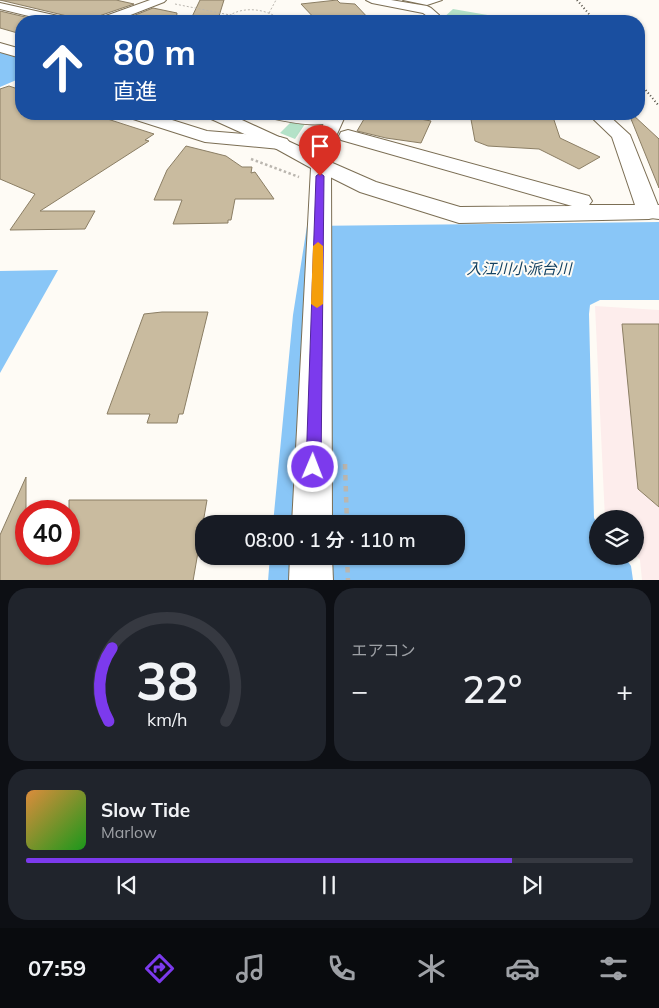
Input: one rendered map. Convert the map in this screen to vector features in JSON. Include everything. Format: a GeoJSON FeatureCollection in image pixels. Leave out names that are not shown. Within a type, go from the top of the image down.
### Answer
{"type":"FeatureCollection","features":[{"type":"Feature","properties":{"kind":"street"},"geometry":{"type":"LineString","coordinates":[[120,15],[160,0]]}},
{"type":"Feature","properties":{"kind":"street"},"geometry":{"type":"LineString","coordinates":[[372,0],[427,10],[434,15]]}},
{"type":"Feature","properties":{"kind":"street"},"geometry":{"type":"LineString","coordinates":[[0,6],[38,15]]}},
{"type":"Feature","properties":{"kind":"street"},"geometry":{"type":"LineString","coordinates":[[0,47],[15,52]]}},
{"type":"Feature","properties":{"kind":"street"},"geometry":{"type":"LineString","coordinates":[[155,120],[205,136],[280,143]]}},
{"type":"Feature","properties":{"kind":"street"},"geometry":{"type":"LineString","coordinates":[[228,120],[280,143],[368,187],[459,216],[654,212],[621,135],[604,120]]}},
{"type":"Feature","properties":{"kind":"street"},"geometry":{"type":"LineString","coordinates":[[298,120],[316,120]]}},
{"type":"Feature","properties":{"kind":"street"},"geometry":{"type":"LineString","coordinates":[[312,515],[321,165],[328,134],[334,120]]}},
{"type":"Feature","properties":{"kind":"street"},"geometry":{"type":"LineString","coordinates":[[348,136],[581,200]]}},
{"type":"Feature","properties":{"kind":"street"},"geometry":{"type":"LineString","coordinates":[[311,565],[311,580]]}},
{"type":"Feature","properties":{"kind":"lane"},"geometry":{"type":"LineString","coordinates":[[406,0],[427,3],[439,0]]}},
{"type":"Feature","properties":{"kind":"path"},"geometry":{"type":"LineString","coordinates":[[269,13],[276,0]]}},
{"type":"Feature","properties":{"kind":"path"},"geometry":{"type":"LineString","coordinates":[[174,4],[230,15],[254,11],[274,15]]}},
{"type":"Feature","properties":{"kind":"path"},"geometry":{"type":"LineString","coordinates":[[280,169],[300,178]]}},
{"type":"Feature","properties":{"kind":"path"},"geometry":{"type":"LineString","coordinates":[[345,455],[347,515]]}},
{"type":"Feature","properties":{"kind":"path"},"geometry":{"type":"LineString","coordinates":[[348,565],[348,580]]}},
{"type":"Feature","properties":{"kind":"shaded area"},"geometry":{"type":"Polygon","coordinates":[[[595,306],[659,310],[659,580],[642,580],[640,565],[644,565],[644,510],[605,510],[595,306]]]}},
{"type":"Feature","properties":{"kind":"green space"},"geometry":{"type":"Polygon","coordinates":[[[453,9],[488,15],[446,15],[453,9]]]}},
{"type":"Feature","properties":{"kind":"green space"},"geometry":{"type":"Polygon","coordinates":[[[291,122],[305,124],[295,139],[280,133],[291,122]]]}},
{"type":"Feature","properties":{"kind":"water"},"geometry":{"type":"Polygon","coordinates":[[[0,46],[15,52],[15,81],[0,87],[0,46]]]}},
{"type":"Feature","properties":{"kind":"water","name":"入江川小派台川"},"geometry":{"type":"Polygon","coordinates":[[[659,222],[659,300],[600,300],[590,305],[589,314],[594,510],[589,510],[589,565],[630,565],[633,580],[268,580],[269,565],[465,565],[465,515],[274,515],[293,315],[307,226],[659,222]]]}},
{"type":"Feature","properties":{"kind":"water"},"geometry":{"type":"Polygon","coordinates":[[[58,270],[0,373],[0,271],[58,270]]]}},
{"type":"Feature","properties":{"kind":"building"},"geometry":{"type":"Polygon","coordinates":[[[0,0],[116,0],[134,4],[102,15],[63,15],[0,0]]]}},
{"type":"Feature","properties":{"kind":"building"},"geometry":{"type":"Polygon","coordinates":[[[200,0],[224,0],[219,15],[193,15],[200,0]]]}},
{"type":"Feature","properties":{"kind":"building"},"geometry":{"type":"Polygon","coordinates":[[[337,0],[340,3],[355,4],[365,15],[311,15],[301,4],[337,0]]]}},
{"type":"Feature","properties":{"kind":"building"},"geometry":{"type":"Polygon","coordinates":[[[153,8],[177,13],[177,15],[135,15],[153,8]]]}},
{"type":"Feature","properties":{"kind":"building"},"geometry":{"type":"Polygon","coordinates":[[[0,11],[17,15],[15,15],[15,32],[0,28],[0,11]]]}},
{"type":"Feature","properties":{"kind":"building"},"geometry":{"type":"Polygon","coordinates":[[[9,86],[15,88],[15,120],[111,120],[154,134],[145,140],[149,141],[40,211],[95,211],[85,229],[10,230],[35,194],[0,179],[0,89],[9,86]]]}},
{"type":"Feature","properties":{"kind":"building"},"geometry":{"type":"Polygon","coordinates":[[[363,120],[431,121],[421,143],[386,138],[357,131],[363,120]]]}},
{"type":"Feature","properties":{"kind":"building"},"geometry":{"type":"Polygon","coordinates":[[[471,120],[554,120],[560,138],[600,157],[579,169],[539,149],[488,146],[475,141],[471,120]]]}},
{"type":"Feature","properties":{"kind":"building"},"geometry":{"type":"Polygon","coordinates":[[[631,120],[638,120],[659,139],[659,188],[631,120]]]}},
{"type":"Feature","properties":{"kind":"building"},"geometry":{"type":"Polygon","coordinates":[[[186,146],[226,156],[242,167],[252,167],[251,173],[255,172],[274,199],[235,199],[231,220],[228,220],[228,223],[173,224],[182,200],[154,200],[167,170],[186,146]]]}},
{"type":"Feature","properties":{"kind":"building"},"geometry":{"type":"Polygon","coordinates":[[[208,312],[183,414],[179,414],[177,423],[147,423],[150,414],[107,414],[144,314],[208,312]]]}},
{"type":"Feature","properties":{"kind":"building"},"geometry":{"type":"Polygon","coordinates":[[[622,324],[659,324],[659,507],[638,489],[622,324]]]}},
{"type":"Feature","properties":{"kind":"building"},"geometry":{"type":"Polygon","coordinates":[[[26,477],[26,500],[16,500],[26,477]]]}},
{"type":"Feature","properties":{"kind":"building"},"geometry":{"type":"Polygon","coordinates":[[[80,500],[207,500],[204,515],[195,515],[196,565],[193,580],[0,580],[0,535],[15,502],[15,565],[80,565],[80,500]]]}},
{"type":"Feature","properties":{"kind":"railway"},"geometry":{"type":"LineString","coordinates":[[577,0],[590,15]]}},
{"type":"Feature","properties":{"kind":"railway"},"geometry":{"type":"LineString","coordinates":[[645,89],[659,106]]}},
{"type":"Feature","properties":{"kind":"slow traffic"},"geometry":{"type":"LineString","coordinates":[[317,304],[318,246]]}},
{"type":"Feature","properties":{"kind":"route"},"geometry":{"type":"LineString","coordinates":[[313,467],[320,176]]}}]}
